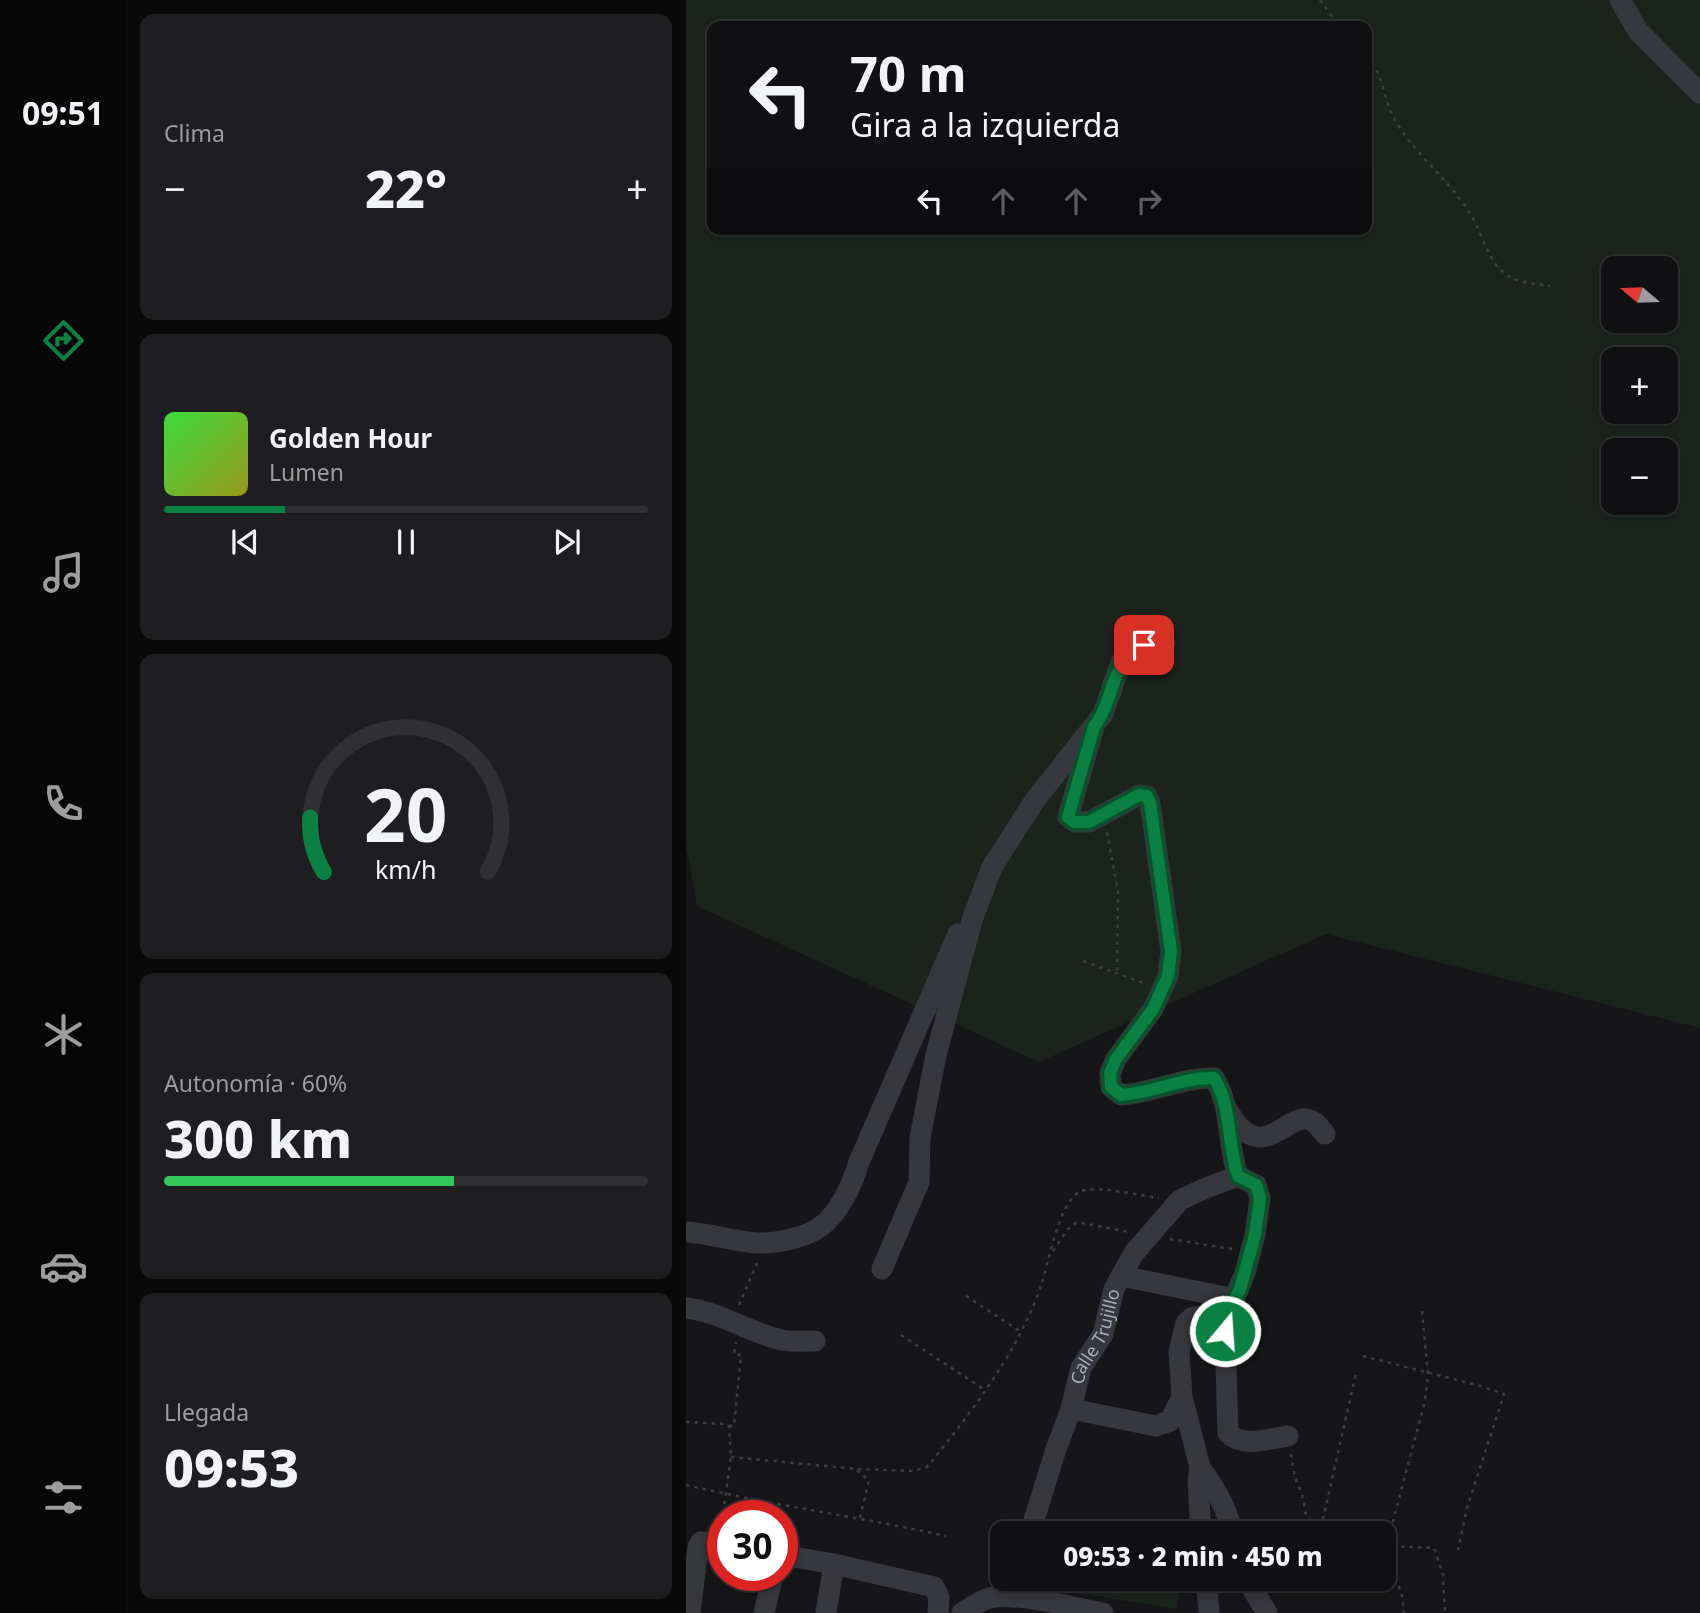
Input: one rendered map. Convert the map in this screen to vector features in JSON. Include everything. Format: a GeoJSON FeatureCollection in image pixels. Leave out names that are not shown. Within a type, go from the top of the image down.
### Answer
{"type":"FeatureCollection","features":[{"type":"Feature","properties":{"kind":"street"},"geometry":{"type":"LineString","coordinates":[[1620,0],[1637,31],[1700,93]]}},
{"type":"Feature","properties":{"kind":"street"},"geometry":{"type":"LineString","coordinates":[[686,1232],[708,1233],[761,1243],[782,1241],[820,1227],[832,1214],[852,1185],[859,1162],[936,982],[968,910],[992,867],[1035,800],[1103,714],[1121,662],[1132,651],[1144,645],[1165,643]]}},
{"type":"Feature","properties":{"kind":"street"},"geometry":{"type":"LineString","coordinates":[[1094,727],[1068,817],[1074,822],[1089,822],[1139,795],[1147,796],[1171,951],[1168,976],[1162,990],[1153,1009],[1116,1059],[1110,1073],[1111,1087],[1121,1095],[1139,1094],[1201,1077],[1214,1078],[1221,1089],[1230,1146],[1230,1179],[1248,1180],[1259,1190],[1260,1198],[1255,1235],[1225,1331],[1228,1433],[1234,1440],[1244,1442],[1287,1436]]}},
{"type":"Feature","properties":{"kind":"street"},"geometry":{"type":"LineString","coordinates":[[882,1269],[915,1197],[919,1182],[920,1139],[936,1055],[972,920],[992,867]]}},
{"type":"Feature","properties":{"kind":"street"},"geometry":{"type":"LineString","coordinates":[[1226,1108],[1242,1129],[1251,1135],[1272,1135],[1305,1118],[1315,1122],[1325,1134]]}},
{"type":"Feature","properties":{"kind":"street","name":"Calle Trujillo"},"geometry":{"type":"LineString","coordinates":[[1034,1521],[1071,1409],[1081,1368],[1103,1334],[1114,1289],[1134,1253],[1180,1200],[1230,1179]]}},
{"type":"Feature","properties":{"kind":"street"},"geometry":{"type":"LineString","coordinates":[[1121,1276],[1231,1307]]}},
{"type":"Feature","properties":{"kind":"street"},"geometry":{"type":"LineString","coordinates":[[1230,1521],[1223,1500],[1200,1467],[1182,1397],[1179,1352],[1186,1323],[1200,1315],[1231,1307]]}},
{"type":"Feature","properties":{"kind":"street"},"geometry":{"type":"LineString","coordinates":[[686,1308],[734,1331],[754,1331],[784,1341],[815,1341]]}},
{"type":"Feature","properties":{"kind":"street"},"geometry":{"type":"LineString","coordinates":[[1071,1409],[1156,1426],[1170,1421],[1182,1397]]}},
{"type":"Feature","properties":{"kind":"street"},"geometry":{"type":"LineString","coordinates":[[1200,1467],[1200,1521]]}},
{"type":"Feature","properties":{"kind":"street"},"geometry":{"type":"LineString","coordinates":[[690,1613],[698,1547],[701,1542],[707,1543]]}},
{"type":"Feature","properties":{"kind":"street"},"geometry":{"type":"LineString","coordinates":[[798,1558],[934,1587],[939,1597],[938,1613]]}},
{"type":"Feature","properties":{"kind":"street"},"geometry":{"type":"LineString","coordinates":[[826,1613],[835,1564]]}},
{"type":"Feature","properties":{"kind":"street"},"geometry":{"type":"LineString","coordinates":[[764,1613],[769,1591]]}},
{"type":"Feature","properties":{"kind":"street"},"geometry":{"type":"LineString","coordinates":[[962,1613],[986,1599],[1009,1591]]}},
{"type":"Feature","properties":{"kind":"street"},"geometry":{"type":"LineString","coordinates":[[1023,1591],[1049,1608],[1103,1613]]}},
{"type":"Feature","properties":{"kind":"street"},"geometry":{"type":"LineString","coordinates":[[1207,1591],[1209,1613]]}},
{"type":"Feature","properties":{"kind":"street"},"geometry":{"type":"LineString","coordinates":[[1254,1591],[1267,1613]]}},
{"type":"Feature","properties":{"kind":"path"},"geometry":{"type":"LineString","coordinates":[[1320,0],[1335,21]]}},
{"type":"Feature","properties":{"kind":"path"},"geometry":{"type":"LineString","coordinates":[[1372,61],[1394,118],[1456,193],[1471,215],[1491,257],[1508,276],[1550,286]]}},
{"type":"Feature","properties":{"kind":"path"},"geometry":{"type":"LineString","coordinates":[[1115,809],[1107,832],[1118,892],[1117,972]]}},
{"type":"Feature","properties":{"kind":"path"},"geometry":{"type":"LineString","coordinates":[[1083,961],[1162,990]]}},
{"type":"Feature","properties":{"kind":"path"},"geometry":{"type":"LineString","coordinates":[[731,1457],[857,1469],[913,1471],[927,1467],[985,1390],[1021,1332],[1042,1284],[1063,1212],[1079,1192],[1091,1189],[1180,1200]]}},
{"type":"Feature","properties":{"kind":"path"},"geometry":{"type":"LineString","coordinates":[[686,1422],[727,1423],[734,1426],[741,1355],[734,1354],[734,1331],[757,1264]]}},
{"type":"Feature","properties":{"kind":"path"},"geometry":{"type":"LineString","coordinates":[[966,1296],[1021,1332]]}},
{"type":"Feature","properties":{"kind":"path"},"geometry":{"type":"LineString","coordinates":[[1392,1521],[1425,1401],[1429,1374],[1422,1311]]}},
{"type":"Feature","properties":{"kind":"path"},"geometry":{"type":"LineString","coordinates":[[901,1335],[985,1390]]}},
{"type":"Feature","properties":{"kind":"path"},"geometry":{"type":"LineString","coordinates":[[1363,1356],[1504,1394],[1467,1508],[1458,1550]]}},
{"type":"Feature","properties":{"kind":"path"},"geometry":{"type":"LineString","coordinates":[[1323,1521],[1356,1373]]}},
{"type":"Feature","properties":{"kind":"path"},"geometry":{"type":"LineString","coordinates":[[725,1500],[731,1457],[729,1426]]}},
{"type":"Feature","properties":{"kind":"path"},"geometry":{"type":"LineString","coordinates":[[1287,1436],[1295,1478],[1302,1494],[1306,1515],[1311,1521]]}},
{"type":"Feature","properties":{"kind":"path"},"geometry":{"type":"LineString","coordinates":[[857,1469],[860,1475],[869,1480],[860,1518]]}},
{"type":"Feature","properties":{"kind":"path"},"geometry":{"type":"LineString","coordinates":[[686,1485],[946,1536]]}},
{"type":"Feature","properties":{"kind":"path"},"geometry":{"type":"LineString","coordinates":[[1396,1546],[1434,1548],[1443,1575],[1445,1613]]}},
{"type":"Feature","properties":{"kind":"path"},"geometry":{"type":"LineString","coordinates":[[1396,1579],[1404,1613]]}},
{"type":"Feature","properties":{"kind":"shaded area"},"geometry":{"type":"Polygon","coordinates":[[[686,0],[1700,0],[1700,1028],[1326,934],[1039,1062],[697,906],[686,845],[686,0]]]}},
{"type":"Feature","properties":{"kind":"shaded area"},"geometry":{"type":"Polygon","coordinates":[[[1065,1591],[1180,1591],[1177,1609],[1065,1591]]]}},
{"type":"Feature","properties":{"kind":"route"},"geometry":{"type":"LineString","coordinates":[[1144,645],[1132,651],[1121,662],[1103,714],[1094,727],[1068,817],[1074,822],[1089,822],[1139,795],[1147,796],[1150,803],[1171,951],[1168,976],[1153,1009],[1116,1059],[1110,1073],[1111,1087],[1121,1095],[1139,1094],[1201,1077],[1214,1078],[1221,1089],[1238,1176],[1256,1185],[1260,1198],[1251,1253],[1240,1289],[1227,1315],[1225,1331]]}}]}
